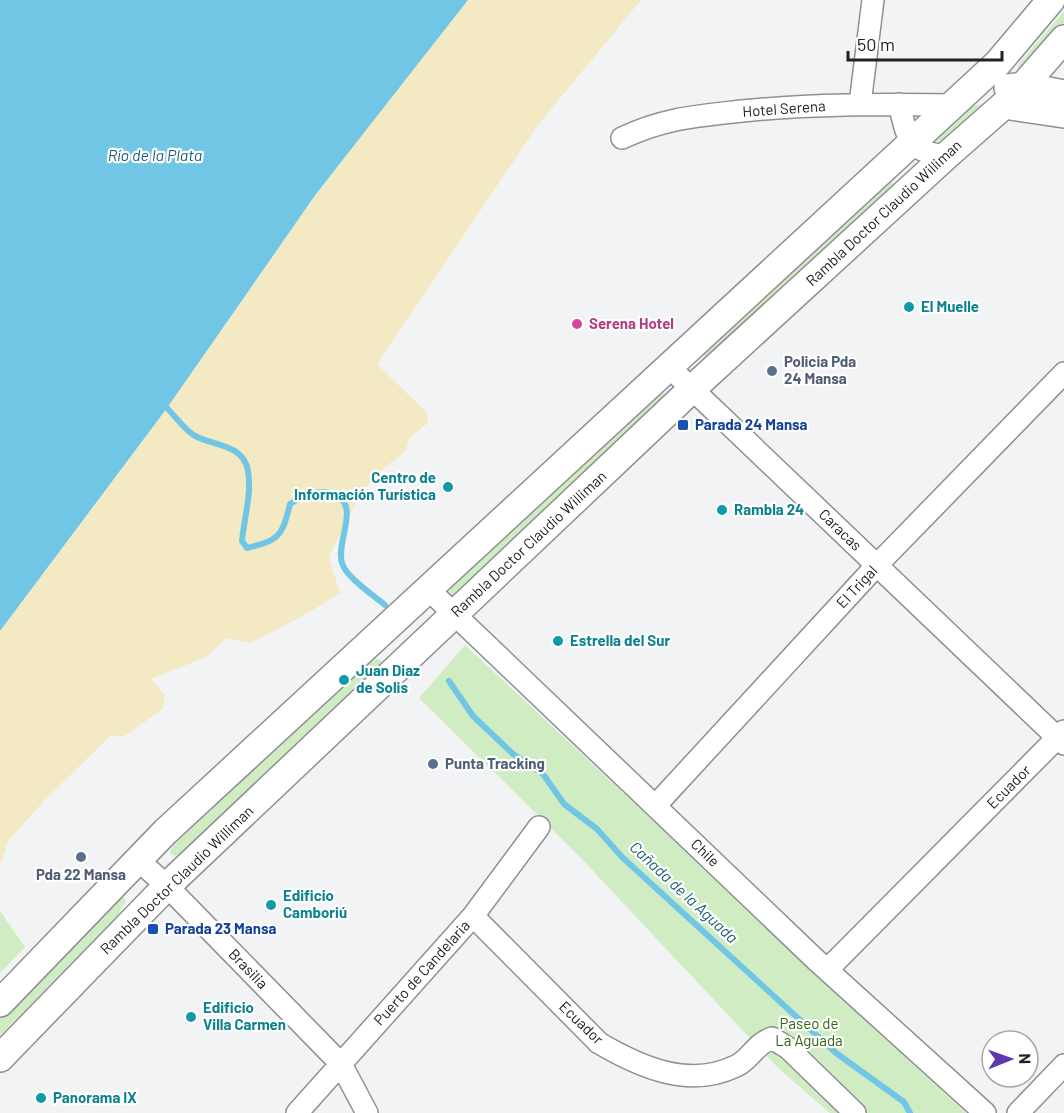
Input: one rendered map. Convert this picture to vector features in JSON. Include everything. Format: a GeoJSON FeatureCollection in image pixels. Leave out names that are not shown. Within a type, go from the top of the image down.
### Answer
{"type":"FeatureCollection","features":[{"type":"Feature","properties":{"kind":"main road"},"geometry":{"type":"LineString","coordinates":[[0,1003],[165,832],[998,63],[1051,0]]}},
{"type":"Feature","properties":{"kind":"main road","name":"Rambla Doctor Claudio Williman"},"geometry":{"type":"LineString","coordinates":[[0,1058],[167,886],[692,389],[946,156],[1064,39]]}},
{"type":"Feature","properties":{"kind":"main road"},"geometry":{"type":"LineString","coordinates":[[998,63],[1009,94]]}},
{"type":"Feature","properties":{"kind":"main road"},"geometry":{"type":"LineString","coordinates":[[1009,94],[1064,114]]}},
{"type":"Feature","properties":{"kind":"main road"},"geometry":{"type":"LineString","coordinates":[[956,101],[1009,94],[1064,94]]}},
{"type":"Feature","properties":{"kind":"street"},"geometry":{"type":"LineString","coordinates":[[860,104],[873,0]]}},
{"type":"Feature","properties":{"kind":"street","name":"Hotel Serena"},"geometry":{"type":"LineString","coordinates":[[622,138],[660,122],[684,117],[782,107],[956,101]]}},
{"type":"Feature","properties":{"kind":"street"},"geometry":{"type":"LineString","coordinates":[[899,104],[911,142],[920,151],[946,156]]}},
{"type":"Feature","properties":{"kind":"street","name":"Caracas"},"geometry":{"type":"LineString","coordinates":[[668,366],[1062,738]]}},
{"type":"Feature","properties":{"kind":"street","name":"El Trigal"},"geometry":{"type":"LineString","coordinates":[[656,805],[877,565],[1064,373]]}},
{"type":"Feature","properties":{"kind":"street","name":"Chile"},"geometry":{"type":"LineString","coordinates":[[428,589],[828,969],[985,1113]]}},
{"type":"Feature","properties":{"kind":"street","name":"Ecuador"},"geometry":{"type":"LineString","coordinates":[[828,969],[1062,738]]}},
{"type":"Feature","properties":{"kind":"street","name":"Puerto de Candelaria"},"geometry":{"type":"LineString","coordinates":[[297,1113],[473,916],[539,827]]}},
{"type":"Feature","properties":{"kind":"street","name":"Brasilia"},"geometry":{"type":"LineString","coordinates":[[138,860],[167,886],[341,1064],[368,1113]]}},
{"type":"Feature","properties":{"kind":"street","name":"Ecuador"},"geometry":{"type":"LineString","coordinates":[[473,916],[599,1043],[619,1055],[668,1074],[689,1076],[738,1066],[761,1042],[772,1038],[788,1048],[855,1113]]}},
{"type":"Feature","properties":{"kind":"street"},"geometry":{"type":"LineString","coordinates":[[1018,1113],[1064,1065]]}},
{"type":"Feature","properties":{"kind":"green space"},"geometry":{"type":"Polygon","coordinates":[[[1064,11],[1064,24],[1017,78],[1018,65],[1064,11]]]}},
{"type":"Feature","properties":{"kind":"green space"},"geometry":{"type":"Polygon","coordinates":[[[984,103],[987,105],[952,137],[929,144],[961,110],[984,103]]]}},
{"type":"Feature","properties":{"kind":"green space"},"geometry":{"type":"Polygon","coordinates":[[[888,182],[893,183],[893,187],[708,359],[705,358],[703,352],[888,182]]]}},
{"type":"Feature","properties":{"kind":"green space"},"geometry":{"type":"Polygon","coordinates":[[[664,393],[666,399],[456,597],[452,596],[449,590],[457,578],[658,394],[664,393]]]}},
{"type":"Feature","properties":{"kind":"green space","name":"Paseo de La Aguada"},"geometry":{"type":"Polygon","coordinates":[[[465,645],[966,1113],[830,1113],[777,1067],[578,855],[419,698],[465,645]]]}},
{"type":"Feature","properties":{"kind":"green space"},"geometry":{"type":"Polygon","coordinates":[[[376,659],[381,660],[382,664],[375,675],[187,849],[176,856],[171,854],[170,851],[179,837],[366,665],[376,659]]]}},
{"type":"Feature","properties":{"kind":"green space"},"geometry":{"type":"Polygon","coordinates":[[[121,896],[126,901],[117,916],[0,1036],[0,1014],[121,896]]]}},
{"type":"Feature","properties":{"kind":"green space"},"geometry":{"type":"Polygon","coordinates":[[[0,911],[25,947],[0,973],[0,911]]]}},
{"type":"Feature","properties":{"kind":"sand"},"geometry":{"type":"Polygon","coordinates":[[[468,0],[641,0],[538,125],[377,364],[428,414],[427,424],[410,437],[405,452],[384,468],[361,492],[329,557],[340,593],[251,643],[227,638],[206,657],[151,679],[165,695],[163,709],[123,737],[111,735],[44,801],[8,841],[0,867],[0,631],[167,408],[316,194],[468,0]]]}},
{"type":"Feature","properties":{"kind":"water","name":"Río de la Plata"},"geometry":{"type":"Polygon","coordinates":[[[0,0],[468,0],[316,194],[167,408],[0,631],[0,0]]]}},
{"type":"Feature","properties":{"kind":"waterway","name":"Cañada de la Aguada"},"geometry":{"type":"LineString","coordinates":[[167,408],[193,435],[235,451],[245,462],[249,488],[242,541],[247,548],[267,542],[278,535],[285,523],[290,504],[299,498],[320,492],[330,493],[340,498],[345,504],[347,513],[342,544],[342,563],[360,586],[385,605]]}},
{"type":"Feature","properties":{"kind":"waterway","name":"Cañada de la Aguada"},"geometry":{"type":"LineString","coordinates":[[449,681],[473,716],[513,754],[543,774],[564,804],[597,829],[622,857],[836,1053],[904,1102],[910,1113]]}},
{"type":"Feature","properties":{"kind":"place","name":"El Muelle"},"geometry":{"type":"Point","coordinates":[909,307]}},
{"type":"Feature","properties":{"kind":"place","name":"Serena Hotel"},"geometry":{"type":"Point","coordinates":[577,324]}},
{"type":"Feature","properties":{"kind":"place","name":"Policia Pda 24 Mansa"},"geometry":{"type":"Point","coordinates":[772,371]}},
{"type":"Feature","properties":{"kind":"place","name":"Parada 24 Mansa"},"geometry":{"type":"Point","coordinates":[683,425]}},
{"type":"Feature","properties":{"kind":"place","name":"Centro de Información Turística"},"geometry":{"type":"Point","coordinates":[448,487]}},
{"type":"Feature","properties":{"kind":"place","name":"Rambla 24"},"geometry":{"type":"Point","coordinates":[722,510]}},
{"type":"Feature","properties":{"kind":"place","name":"Estrella del Sur"},"geometry":{"type":"Point","coordinates":[558,641]}},
{"type":"Feature","properties":{"kind":"place","name":"Juan Diaz de Solis"},"geometry":{"type":"Point","coordinates":[344,680]}},
{"type":"Feature","properties":{"kind":"place","name":"Punta Tracking"},"geometry":{"type":"Point","coordinates":[433,764]}},
{"type":"Feature","properties":{"kind":"place","name":"Pda 22 Mansa"},"geometry":{"type":"Point","coordinates":[81,857]}},
{"type":"Feature","properties":{"kind":"place","name":"Edificio Camboriú"},"geometry":{"type":"Point","coordinates":[271,905]}},
{"type":"Feature","properties":{"kind":"place","name":"Parada 23 Mansa"},"geometry":{"type":"Point","coordinates":[153,929]}},
{"type":"Feature","properties":{"kind":"place","name":"Edificio Villa Carmen"},"geometry":{"type":"Point","coordinates":[191,1017]}},
{"type":"Feature","properties":{"kind":"place","name":"Panorama IX"},"geometry":{"type":"Point","coordinates":[41,1098]}}]}
